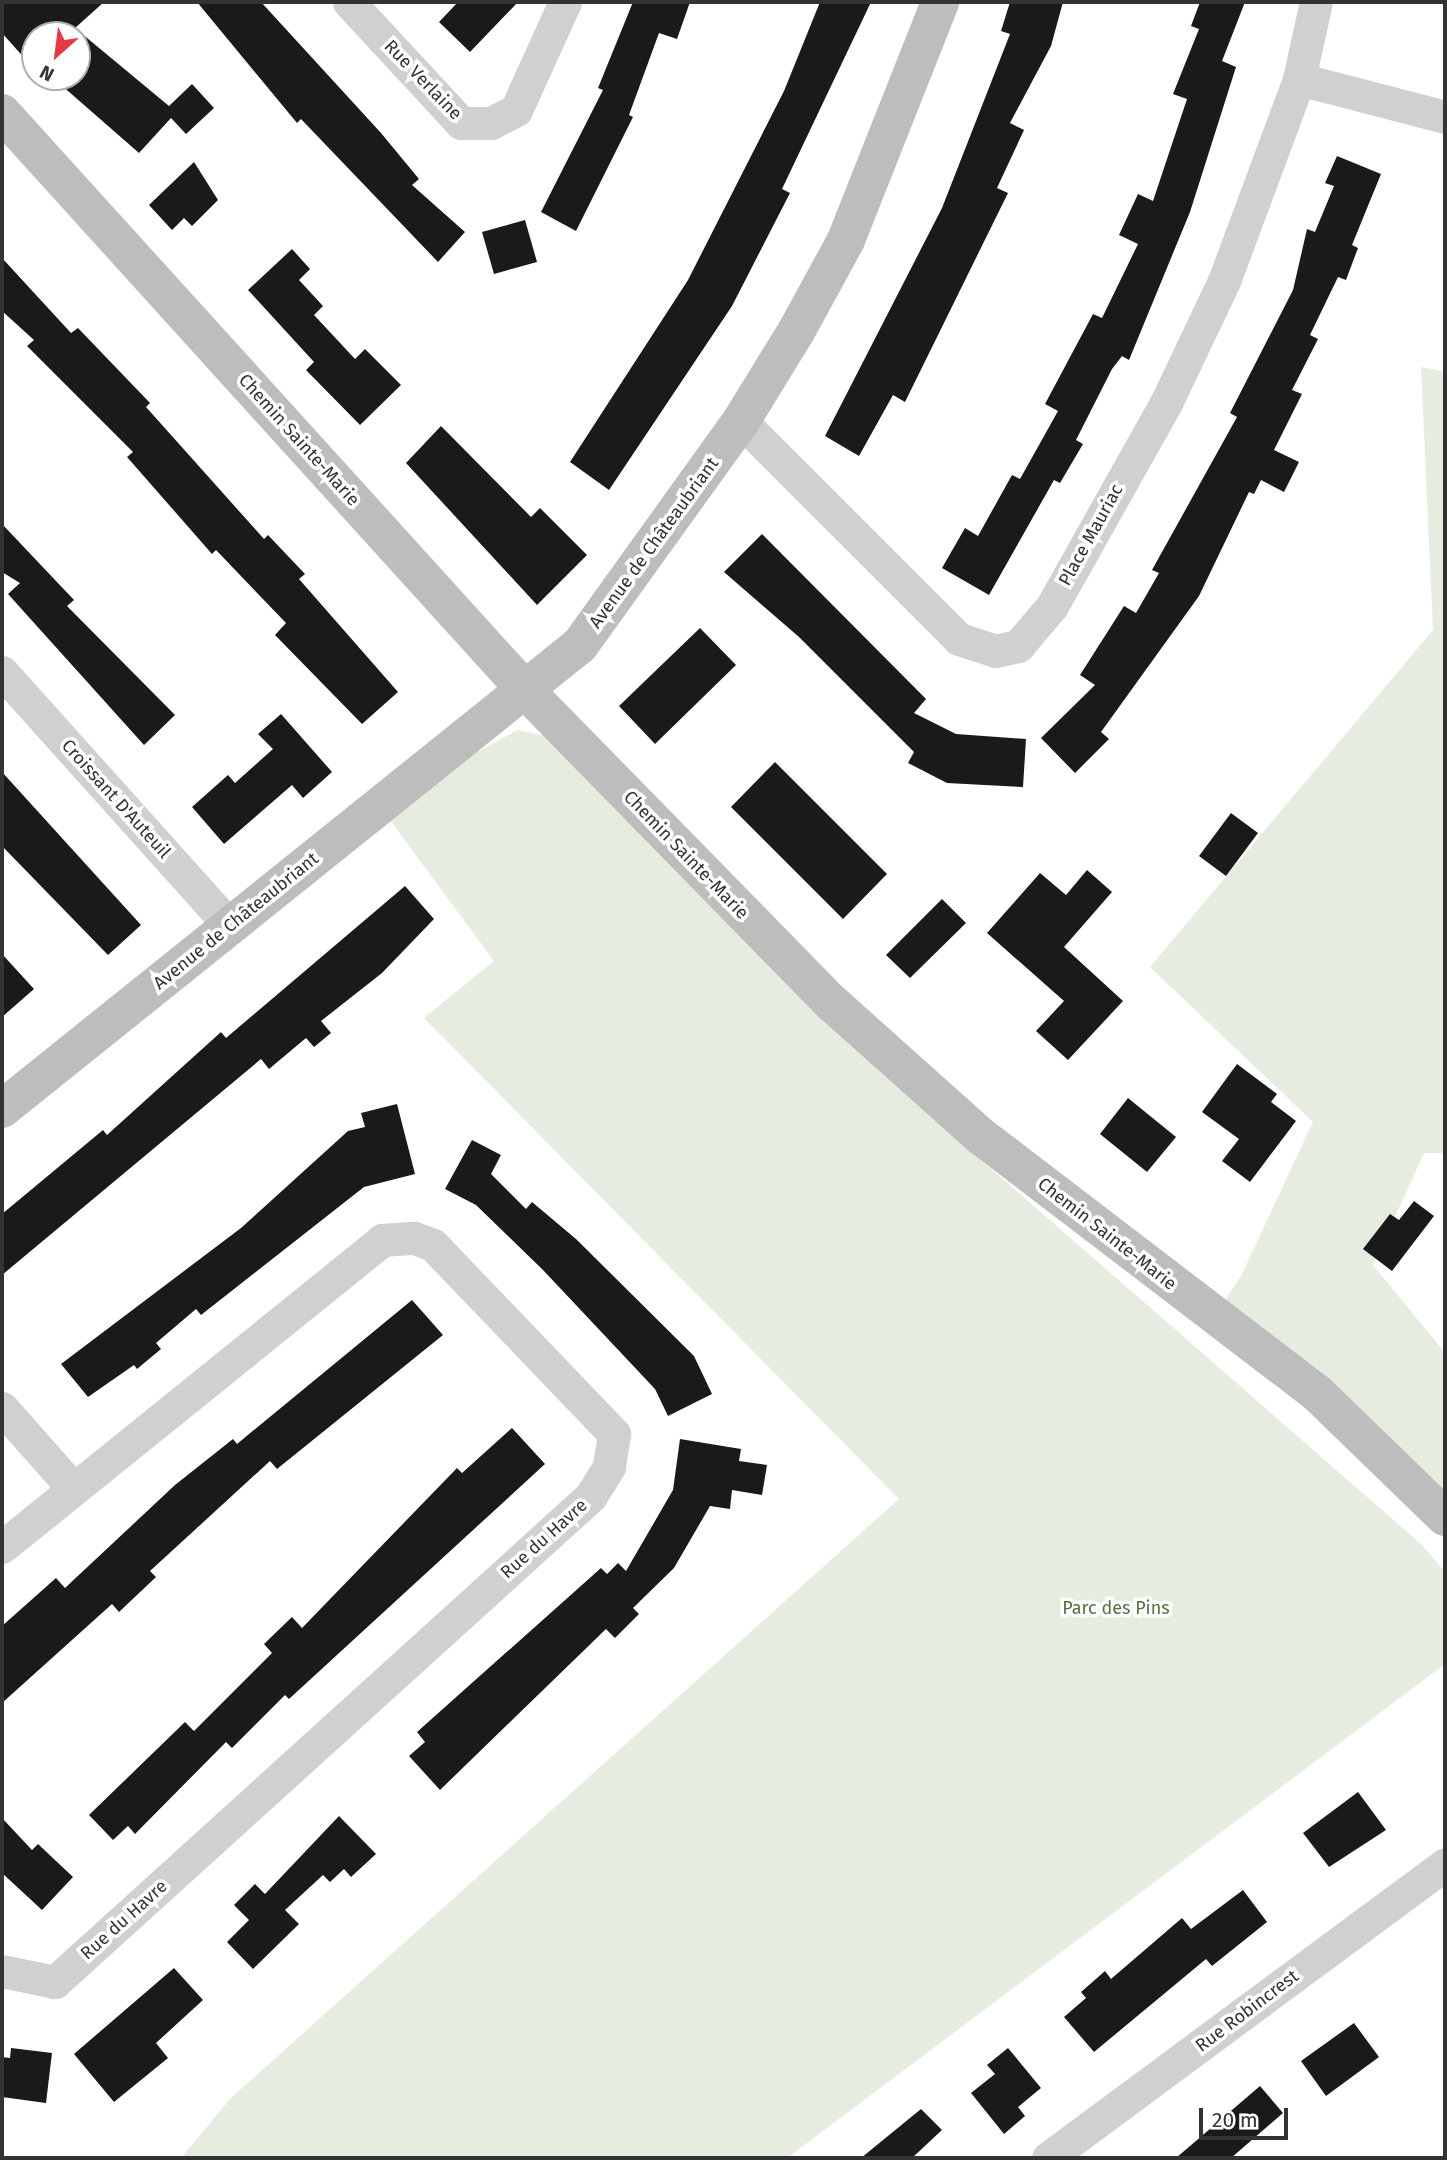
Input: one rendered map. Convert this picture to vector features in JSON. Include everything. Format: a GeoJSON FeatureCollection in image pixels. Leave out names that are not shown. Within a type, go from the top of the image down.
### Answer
{"type":"FeatureCollection","features":[{"type":"Feature","properties":{"kind":"street","name":"Rue Verlaine"},"geometry":{"type":"LineString","coordinates":[[349,2],[461,123],[491,123],[516,110],[565,2]]}},
{"type":"Feature","properties":{"kind":"street","name":"Avenue de Châteaubriant"},"geometry":{"type":"LineString","coordinates":[[2,1109],[457,740],[527,692],[617,599],[741,421],[846,240],[940,2]]}},
{"type":"Feature","properties":{"kind":"street","name":"Place Mauriac"},"geometry":{"type":"LineString","coordinates":[[741,421],[959,639],[995,652],[1018,646],[1052,606],[1166,403],[1224,281],[1299,79],[1315,2]]}},
{"type":"Feature","properties":{"kind":"street"},"geometry":{"type":"LineString","coordinates":[[1299,79],[1445,117]]}},
{"type":"Feature","properties":{"kind":"street","name":"Chemin Sainte-Marie"},"geometry":{"type":"LineString","coordinates":[[3,118],[527,692],[867,1035],[982,1137],[1318,1394],[1445,1517]]}},
{"type":"Feature","properties":{"kind":"street","name":"Croissant D'Auteuil"},"geometry":{"type":"LineString","coordinates":[[2,672],[230,926]]}},
{"type":"Feature","properties":{"kind":"street","name":"Rue du Havre"},"geometry":{"type":"LineString","coordinates":[[2,1547],[71,1486],[382,1240],[414,1238],[433,1245],[614,1434],[609,1467],[591,1496],[55,1982],[2,1971]]}},
{"type":"Feature","properties":{"kind":"street"},"geometry":{"type":"LineString","coordinates":[[2,1408],[71,1486]]}},
{"type":"Feature","properties":{"kind":"street","name":"Rue Robincrest"},"geometry":{"type":"LineString","coordinates":[[1048,2158],[1445,1864]]}},
{"type":"Feature","properties":{"kind":"green space"},"geometry":{"type":"Polygon","coordinates":[[[1421,367],[1445,372],[1445,1153],[1424,1153],[1373,1265],[1445,1353],[1445,1497],[1216,1314],[1241,1276],[1313,1122],[1150,967],[1433,630],[1421,367]]]}},
{"type":"Feature","properties":{"kind":"green space","name":"Parc des Pins"},"geometry":{"type":"Polygon","coordinates":[[[518,730],[555,738],[878,1070],[1421,1544],[1445,1572],[1445,1664],[787,2158],[181,2158],[231,2098],[899,1499],[424,1018],[494,961],[390,820],[472,755],[518,730]]]}},
{"type":"Feature","properties":{"kind":"building"},"geometry":{"type":"Polygon","coordinates":[[[2,2],[104,2],[83,21],[21,21],[21,54],[2,33],[2,2]]]}},
{"type":"Feature","properties":{"kind":"building"},"geometry":{"type":"Polygon","coordinates":[[[197,2],[261,2],[381,133],[419,179],[412,185],[465,232],[438,262],[301,119],[297,123],[197,2]]]}},
{"type":"Feature","properties":{"kind":"building"},"geometry":{"type":"Polygon","coordinates":[[[458,2],[518,2],[470,52],[439,22],[458,2]]]}},
{"type":"Feature","properties":{"kind":"building"},"geometry":{"type":"Polygon","coordinates":[[[633,2],[690,2],[677,39],[659,33],[629,115],[633,117],[576,231],[541,212],[603,90],[598,88],[633,2]]]}},
{"type":"Feature","properties":{"kind":"building"},"geometry":{"type":"Polygon","coordinates":[[[820,2],[871,2],[782,189],[790,193],[732,306],[609,490],[570,462],[688,280],[784,91],[820,2]]]}},
{"type":"Feature","properties":{"kind":"building"},"geometry":{"type":"Polygon","coordinates":[[[1010,2],[1063,2],[1051,46],[1010,123],[1024,130],[997,188],[1008,193],[905,402],[893,395],[859,456],[825,436],[942,208],[1010,34],[1001,31],[1010,2]]]}},
{"type":"Feature","properties":{"kind":"building"},"geometry":{"type":"Polygon","coordinates":[[[1200,2],[1245,2],[1222,61],[1236,67],[1190,212],[1129,360],[1122,356],[1112,369],[1076,440],[1083,444],[1060,483],[1054,480],[989,595],[942,568],[965,528],[978,536],[1012,475],[1020,479],[1058,411],[1045,404],[1093,314],[1102,318],[1138,244],[1119,235],[1138,194],[1153,201],[1187,99],[1173,94],[1199,29],[1191,26],[1200,2]]]}},
{"type":"Feature","properties":{"kind":"building"},"geometry":{"type":"Polygon","coordinates":[[[91,41],[169,106],[192,84],[214,108],[186,134],[171,118],[139,153],[68,91],[91,91],[91,41]]]}},
{"type":"Feature","properties":{"kind":"building"},"geometry":{"type":"Polygon","coordinates":[[[1337,156],[1381,174],[1352,245],[1358,248],[1346,280],[1338,277],[1310,335],[1318,339],[1292,390],[1302,394],[1274,450],[1299,462],[1284,492],[1261,480],[1254,494],[1249,492],[1199,596],[1101,732],[1109,739],[1075,773],[1041,738],[1095,685],[1080,675],[1124,606],[1136,613],[1159,573],[1152,570],[1237,417],[1230,413],[1293,290],[1307,229],[1315,232],[1334,186],[1325,183],[1337,156]]]}},
{"type":"Feature","properties":{"kind":"building"},"geometry":{"type":"Polygon","coordinates":[[[194,162],[218,200],[192,226],[184,218],[172,230],[149,205],[194,162]]]}},
{"type":"Feature","properties":{"kind":"building"},"geometry":{"type":"Polygon","coordinates":[[[525,220],[537,262],[494,274],[482,232],[525,220]]]}},
{"type":"Feature","properties":{"kind":"building"},"geometry":{"type":"Polygon","coordinates":[[[292,249],[310,269],[299,280],[323,306],[314,315],[355,359],[365,349],[401,385],[360,425],[306,370],[314,362],[248,290],[292,249]]]}},
{"type":"Feature","properties":{"kind":"building"},"geometry":{"type":"Polygon","coordinates":[[[2,258],[71,333],[78,328],[150,403],[146,407],[264,539],[268,535],[305,574],[299,579],[398,692],[362,724],[275,635],[286,623],[216,550],[212,554],[127,457],[133,452],[27,346],[34,340],[2,311],[2,258]]]}},
{"type":"Feature","properties":{"kind":"building"},"geometry":{"type":"Polygon","coordinates":[[[441,426],[531,517],[540,508],[587,555],[537,605],[406,463],[441,426]]]}},
{"type":"Feature","properties":{"kind":"building"},"geometry":{"type":"Polygon","coordinates":[[[2,524],[74,600],[67,606],[175,715],[144,745],[8,594],[20,583],[2,572],[2,524]]]}},
{"type":"Feature","properties":{"kind":"building"},"geometry":{"type":"Polygon","coordinates":[[[762,534],[926,699],[914,713],[956,734],[1026,739],[1023,787],[947,783],[908,763],[914,752],[799,637],[724,572],[762,534]]]}},
{"type":"Feature","properties":{"kind":"building"},"geometry":{"type":"Polygon","coordinates":[[[700,628],[736,665],[655,744],[619,706],[700,628]]]}},
{"type":"Feature","properties":{"kind":"building"},"geometry":{"type":"Polygon","coordinates":[[[281,714],[332,772],[303,798],[292,785],[224,844],[192,807],[228,775],[235,783],[273,749],[258,734],[281,714]]]}},
{"type":"Feature","properties":{"kind":"building"},"geometry":{"type":"Polygon","coordinates":[[[775,762],[887,874],[843,919],[731,807],[775,762]]]}},
{"type":"Feature","properties":{"kind":"building"},"geometry":{"type":"Polygon","coordinates":[[[2,772],[141,925],[108,955],[2,846],[2,772]]]}},
{"type":"Feature","properties":{"kind":"building"},"geometry":{"type":"Polygon","coordinates":[[[1231,813],[1258,833],[1226,876],[1199,856],[1231,813]]]}},
{"type":"Feature","properties":{"kind":"building"},"geometry":{"type":"Polygon","coordinates":[[[1087,870],[1112,892],[1064,947],[1123,1001],[1068,1060],[1036,1031],[1064,1001],[987,933],[1040,873],[1066,895],[1087,870]]]}},
{"type":"Feature","properties":{"kind":"building"},"geometry":{"type":"Polygon","coordinates":[[[405,886],[434,919],[382,973],[321,1021],[331,1033],[314,1047],[306,1038],[269,1069],[261,1059],[2,1275],[2,1214],[103,1130],[107,1135],[221,1032],[226,1038],[405,886]]]}},
{"type":"Feature","properties":{"kind":"building"},"geometry":{"type":"Polygon","coordinates":[[[942,899],[966,923],[910,978],[886,955],[942,899]]]}},
{"type":"Feature","properties":{"kind":"building"},"geometry":{"type":"Polygon","coordinates":[[[2,954],[34,989],[2,1017],[2,954]]]}},
{"type":"Feature","properties":{"kind":"building"},"geometry":{"type":"Polygon","coordinates":[[[1237,1064],[1277,1094],[1271,1102],[1296,1121],[1250,1182],[1222,1161],[1239,1139],[1202,1112],[1237,1064]]]}},
{"type":"Feature","properties":{"kind":"building"},"geometry":{"type":"Polygon","coordinates":[[[1128,1098],[1176,1137],[1147,1172],[1100,1134],[1128,1098]]]}},
{"type":"Feature","properties":{"kind":"building"},"geometry":{"type":"Polygon","coordinates":[[[397,1104],[415,1174],[364,1187],[201,1315],[196,1309],[156,1343],[161,1349],[137,1369],[134,1365],[88,1397],[61,1364],[241,1228],[348,1131],[365,1127],[361,1113],[397,1104]]]}},
{"type":"Feature","properties":{"kind":"building"},"geometry":{"type":"Polygon","coordinates":[[[472,1140],[501,1155],[491,1174],[526,1209],[532,1202],[576,1239],[694,1356],[712,1394],[668,1416],[655,1389],[543,1270],[476,1205],[445,1189],[472,1140]]]}},
{"type":"Feature","properties":{"kind":"building"},"geometry":{"type":"Polygon","coordinates":[[[1414,1201],[1434,1216],[1392,1271],[1363,1249],[1390,1214],[1399,1220],[1414,1201]]]}},
{"type":"Feature","properties":{"kind":"building"},"geometry":{"type":"Polygon","coordinates":[[[412,1300],[443,1335],[277,1469],[270,1461],[150,1571],[156,1577],[119,1612],[112,1604],[2,1703],[2,1626],[56,1578],[65,1588],[175,1485],[233,1439],[237,1444],[412,1300]]]}},
{"type":"Feature","properties":{"kind":"building"},"geometry":{"type":"Polygon","coordinates":[[[512,1428],[545,1464],[289,1699],[285,1695],[232,1748],[226,1742],[135,1834],[128,1826],[113,1840],[89,1815],[185,1722],[194,1731],[272,1653],[264,1644],[292,1617],[302,1628],[457,1468],[462,1473],[512,1428]]]}},
{"type":"Feature","properties":{"kind":"building"},"geometry":{"type":"Polygon","coordinates":[[[680,1439],[741,1449],[739,1461],[767,1465],[762,1495],[732,1490],[730,1509],[710,1506],[674,1568],[633,1608],[639,1614],[615,1638],[606,1629],[440,1790],[409,1756],[425,1742],[417,1732],[601,1568],[607,1574],[618,1563],[626,1571],[673,1490],[680,1439]]]}},
{"type":"Feature","properties":{"kind":"building"},"geometry":{"type":"Polygon","coordinates":[[[1358,1792],[1386,1830],[1329,1867],[1303,1833],[1358,1792]]]}},
{"type":"Feature","properties":{"kind":"building"},"geometry":{"type":"Polygon","coordinates":[[[339,1816],[376,1854],[351,1877],[344,1869],[330,1882],[323,1875],[285,1910],[299,1924],[253,1969],[227,1942],[249,1920],[234,1905],[255,1884],[265,1894],[339,1816]]]}},
{"type":"Feature","properties":{"kind":"building"},"geometry":{"type":"Polygon","coordinates":[[[2,1818],[32,1850],[38,1844],[73,1877],[42,1910],[2,1873],[2,1818]]]}},
{"type":"Feature","properties":{"kind":"building"},"geometry":{"type":"Polygon","coordinates":[[[1243,1890],[1267,1922],[1212,1966],[1206,1959],[1094,2052],[1064,2017],[1086,1998],[1081,1992],[1105,1971],[1111,1979],[1182,1918],[1191,1929],[1243,1890]]]}},
{"type":"Feature","properties":{"kind":"building"},"geometry":{"type":"Polygon","coordinates":[[[174,1968],[203,2000],[156,2043],[168,2058],[114,2102],[74,2054],[174,1968]]]}},
{"type":"Feature","properties":{"kind":"building"},"geometry":{"type":"Polygon","coordinates":[[[1354,2023],[1379,2057],[1326,2096],[1301,2061],[1354,2023]]]}},
{"type":"Feature","properties":{"kind":"building"},"geometry":{"type":"Polygon","coordinates":[[[11,2048],[52,2053],[46,2103],[2,2097],[2,2057],[10,2058],[11,2048]]]}},
{"type":"Feature","properties":{"kind":"building"},"geometry":{"type":"Polygon","coordinates":[[[1008,2048],[1041,2088],[1018,2107],[1025,2116],[1004,2134],[971,2093],[995,2074],[987,2065],[1008,2048]]]}},
{"type":"Feature","properties":{"kind":"building"},"geometry":{"type":"Polygon","coordinates":[[[1260,2086],[1283,2113],[1231,2158],[1176,2158],[1260,2086]]]}},
{"type":"Feature","properties":{"kind":"building"},"geometry":{"type":"Polygon","coordinates":[[[921,2109],[942,2130],[912,2158],[861,2158],[921,2109]]]}}]}
